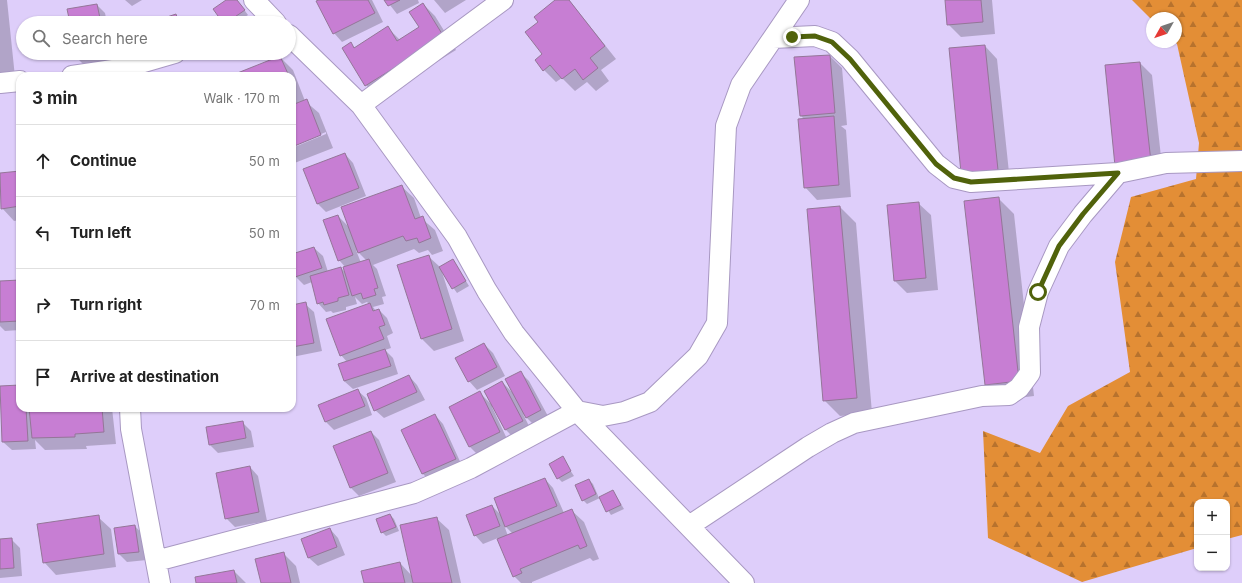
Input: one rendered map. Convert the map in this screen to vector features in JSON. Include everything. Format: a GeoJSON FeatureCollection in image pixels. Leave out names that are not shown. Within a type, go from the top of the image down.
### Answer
{"type":"FeatureCollection","features":[{"type":"Feature","properties":{"kind":"street"},"geometry":{"type":"LineString","coordinates":[[254,0],[269,16]]}},
{"type":"Feature","properties":{"kind":"street"},"geometry":{"type":"LineString","coordinates":[[361,106],[502,0]]}},
{"type":"Feature","properties":{"kind":"street"},"geometry":{"type":"LineString","coordinates":[[156,561],[414,493],[471,468],[577,411],[603,416],[624,412],[650,402],[698,356],[717,323],[726,126],[741,85],[799,0]]}},
{"type":"Feature","properties":{"kind":"street"},"geometry":{"type":"LineString","coordinates":[[773,38],[815,36],[832,42],[850,59],[936,164],[954,178],[971,182],[1118,173],[1166,163],[1242,161]]}},
{"type":"Feature","properties":{"kind":"street"},"geometry":{"type":"LineString","coordinates":[[296,43],[361,106],[457,237],[487,291],[514,333],[577,411],[744,583]]}},
{"type":"Feature","properties":{"kind":"street"},"geometry":{"type":"LineString","coordinates":[[100,72],[120,69],[150,60]]}},
{"type":"Feature","properties":{"kind":"street"},"geometry":{"type":"LineString","coordinates":[[0,83],[16,81]]}},
{"type":"Feature","properties":{"kind":"street"},"geometry":{"type":"LineString","coordinates":[[689,526],[820,440],[854,423],[982,396],[1009,395],[1019,388],[1030,373],[1029,327],[1038,292],[1059,246],[1083,214],[1118,173]]}},
{"type":"Feature","properties":{"kind":"street"},"geometry":{"type":"LineString","coordinates":[[130,412],[131,429],[160,583]]}},
{"type":"Feature","properties":{"kind":"green space"},"geometry":{"type":"Polygon","coordinates":[[[1132,0],[1242,0],[1242,535],[1230,538],[1230,499],[1194,499],[1194,549],[1082,582],[988,538],[983,431],[1040,453],[1068,406],[1130,372],[1115,262],[1131,197],[1196,179],[1199,143],[1178,48],[1182,48],[1182,12],[1146,12],[1146,14],[1132,0]]]}},
{"type":"Feature","properties":{"kind":"building"},"geometry":{"type":"Polygon","coordinates":[[[226,0],[237,0],[245,10],[236,16],[218,16],[213,9],[226,0]]]}},
{"type":"Feature","properties":{"kind":"building"},"geometry":{"type":"Polygon","coordinates":[[[368,0],[375,13],[333,34],[316,1],[368,0]]]}},
{"type":"Feature","properties":{"kind":"building"},"geometry":{"type":"Polygon","coordinates":[[[384,0],[400,0],[388,6],[384,0]]]}},
{"type":"Feature","properties":{"kind":"building"},"geometry":{"type":"Polygon","coordinates":[[[555,0],[569,0],[605,46],[590,58],[598,68],[583,80],[575,69],[562,79],[550,65],[543,71],[535,60],[542,54],[525,32],[538,22],[534,17],[555,0]]]}},
{"type":"Feature","properties":{"kind":"building"},"geometry":{"type":"Polygon","coordinates":[[[945,0],[981,0],[983,22],[947,25],[945,0]]]}},
{"type":"Feature","properties":{"kind":"building"},"geometry":{"type":"Polygon","coordinates":[[[423,3],[444,37],[365,86],[342,48],[351,42],[354,48],[388,26],[397,41],[419,27],[409,12],[423,3]]]}},
{"type":"Feature","properties":{"kind":"building"},"geometry":{"type":"Polygon","coordinates":[[[97,4],[100,16],[68,16],[67,9],[97,4]]]}},
{"type":"Feature","properties":{"kind":"building"},"geometry":{"type":"Polygon","coordinates":[[[985,45],[998,170],[961,173],[949,48],[985,45]]]}},
{"type":"Feature","properties":{"kind":"building"},"geometry":{"type":"Polygon","coordinates":[[[830,55],[835,113],[800,116],[794,57],[830,55]]]}},
{"type":"Feature","properties":{"kind":"building"},"geometry":{"type":"Polygon","coordinates":[[[270,60],[282,60],[287,72],[240,72],[270,60]]]}},
{"type":"Feature","properties":{"kind":"building"},"geometry":{"type":"Polygon","coordinates":[[[1140,62],[1151,162],[1115,166],[1105,65],[1140,62]]]}},
{"type":"Feature","properties":{"kind":"building"},"geometry":{"type":"Polygon","coordinates":[[[307,99],[321,135],[296,145],[296,103],[307,99]]]}},
{"type":"Feature","properties":{"kind":"building"},"geometry":{"type":"Polygon","coordinates":[[[834,116],[839,185],[804,188],[798,119],[834,116]]]}},
{"type":"Feature","properties":{"kind":"building"},"geometry":{"type":"Polygon","coordinates":[[[345,153],[359,188],[317,204],[303,169],[345,153]]]}},
{"type":"Feature","properties":{"kind":"building"},"geometry":{"type":"Polygon","coordinates":[[[16,171],[16,207],[1,209],[0,173],[16,171]]]}},
{"type":"Feature","properties":{"kind":"building"},"geometry":{"type":"Polygon","coordinates":[[[402,185],[415,219],[423,216],[431,238],[419,243],[417,238],[406,241],[403,236],[358,253],[341,207],[402,185]]]}},
{"type":"Feature","properties":{"kind":"building"},"geometry":{"type":"Polygon","coordinates":[[[999,197],[1019,381],[985,385],[964,201],[999,197]]]}},
{"type":"Feature","properties":{"kind":"building"},"geometry":{"type":"Polygon","coordinates":[[[919,202],[926,278],[894,281],[887,205],[919,202]]]}},
{"type":"Feature","properties":{"kind":"building"},"geometry":{"type":"Polygon","coordinates":[[[840,206],[857,398],[823,401],[807,209],[840,206]]]}},
{"type":"Feature","properties":{"kind":"building"},"geometry":{"type":"Polygon","coordinates":[[[338,215],[353,255],[338,261],[323,220],[338,215]]]}},
{"type":"Feature","properties":{"kind":"building"},"geometry":{"type":"Polygon","coordinates":[[[314,247],[322,268],[296,277],[296,253],[314,247]]]}},
{"type":"Feature","properties":{"kind":"building"},"geometry":{"type":"Polygon","coordinates":[[[429,255],[452,329],[421,339],[397,265],[429,255]]]}},
{"type":"Feature","properties":{"kind":"building"},"geometry":{"type":"Polygon","coordinates":[[[369,259],[378,288],[374,289],[376,295],[363,299],[361,293],[352,296],[343,267],[369,259]]]}},
{"type":"Feature","properties":{"kind":"building"},"geometry":{"type":"Polygon","coordinates":[[[453,259],[466,281],[452,289],[439,267],[453,259]]]}},
{"type":"Feature","properties":{"kind":"building"},"geometry":{"type":"Polygon","coordinates":[[[341,267],[349,295],[338,298],[338,301],[324,305],[323,302],[317,304],[310,276],[341,267]]]}},
{"type":"Feature","properties":{"kind":"building"},"geometry":{"type":"Polygon","coordinates":[[[16,280],[16,321],[0,322],[0,281],[16,280]]]}},
{"type":"Feature","properties":{"kind":"building"},"geometry":{"type":"Polygon","coordinates":[[[306,302],[314,343],[296,346],[296,304],[306,302]]]}},
{"type":"Feature","properties":{"kind":"building"},"geometry":{"type":"Polygon","coordinates":[[[370,303],[373,311],[379,309],[385,325],[379,327],[384,339],[340,356],[326,319],[370,303]]]}},
{"type":"Feature","properties":{"kind":"building"},"geometry":{"type":"Polygon","coordinates":[[[484,343],[497,367],[468,382],[455,358],[484,343]]]}},
{"type":"Feature","properties":{"kind":"building"},"geometry":{"type":"Polygon","coordinates":[[[385,349],[391,366],[344,381],[338,364],[385,349]]]}},
{"type":"Feature","properties":{"kind":"building"},"geometry":{"type":"Polygon","coordinates":[[[521,371],[541,410],[526,418],[505,379],[521,371]]]}},
{"type":"Feature","properties":{"kind":"building"},"geometry":{"type":"Polygon","coordinates":[[[409,375],[417,392],[374,411],[367,394],[409,375]]]}},
{"type":"Feature","properties":{"kind":"building"},"geometry":{"type":"Polygon","coordinates":[[[502,381],[523,421],[505,430],[484,391],[502,381]]]}},
{"type":"Feature","properties":{"kind":"building"},"geometry":{"type":"Polygon","coordinates":[[[16,385],[16,412],[26,412],[28,441],[2,442],[0,386],[16,385]]]}},
{"type":"Feature","properties":{"kind":"building"},"geometry":{"type":"Polygon","coordinates":[[[358,389],[365,406],[325,422],[318,405],[358,389]]]}},
{"type":"Feature","properties":{"kind":"building"},"geometry":{"type":"Polygon","coordinates":[[[480,391],[500,432],[469,447],[449,407],[480,391]]]}},
{"type":"Feature","properties":{"kind":"building"},"geometry":{"type":"Polygon","coordinates":[[[29,412],[102,412],[104,432],[75,434],[75,437],[32,438],[29,412]]]}},
{"type":"Feature","properties":{"kind":"building"},"geometry":{"type":"Polygon","coordinates":[[[435,414],[456,459],[422,474],[401,430],[435,414]]]}},
{"type":"Feature","properties":{"kind":"building"},"geometry":{"type":"Polygon","coordinates":[[[243,421],[246,438],[209,445],[206,427],[243,421]]]}},
{"type":"Feature","properties":{"kind":"building"},"geometry":{"type":"Polygon","coordinates":[[[371,431],[388,473],[350,488],[333,446],[371,431]]]}},
{"type":"Feature","properties":{"kind":"building"},"geometry":{"type":"Polygon","coordinates":[[[563,456],[571,471],[557,479],[549,464],[563,456]]]}},
{"type":"Feature","properties":{"kind":"building"},"geometry":{"type":"Polygon","coordinates":[[[250,466],[259,512],[225,519],[216,473],[250,466]]]}},
{"type":"Feature","properties":{"kind":"building"},"geometry":{"type":"Polygon","coordinates":[[[545,478],[557,506],[505,527],[494,498],[545,478]]]}},
{"type":"Feature","properties":{"kind":"building"},"geometry":{"type":"Polygon","coordinates":[[[589,479],[596,494],[582,501],[575,485],[589,479]]]}},
{"type":"Feature","properties":{"kind":"building"},"geometry":{"type":"Polygon","coordinates":[[[613,490],[621,505],[606,512],[599,497],[613,490]]]}},
{"type":"Feature","properties":{"kind":"building"},"geometry":{"type":"Polygon","coordinates":[[[492,505],[500,526],[474,536],[466,515],[492,505]]]}},
{"type":"Feature","properties":{"kind":"building"},"geometry":{"type":"Polygon","coordinates":[[[572,509],[587,546],[580,549],[578,545],[520,569],[522,573],[513,577],[497,539],[572,509]]]}},
{"type":"Feature","properties":{"kind":"building"},"geometry":{"type":"Polygon","coordinates":[[[390,514],[396,527],[381,533],[376,519],[390,514]]]}},
{"type":"Feature","properties":{"kind":"building"},"geometry":{"type":"Polygon","coordinates":[[[99,515],[104,554],[43,563],[37,524],[99,515]]]}},
{"type":"Feature","properties":{"kind":"building"},"geometry":{"type":"Polygon","coordinates":[[[437,517],[452,583],[413,583],[400,525],[437,517]]]}},
{"type":"Feature","properties":{"kind":"building"},"geometry":{"type":"Polygon","coordinates":[[[135,525],[139,552],[118,554],[114,528],[135,525]]]}},
{"type":"Feature","properties":{"kind":"building"},"geometry":{"type":"Polygon","coordinates":[[[330,528],[337,547],[308,558],[301,539],[330,528]]]}},
{"type":"Feature","properties":{"kind":"building"},"geometry":{"type":"Polygon","coordinates":[[[12,538],[14,568],[0,569],[0,539],[12,538]]]}},
{"type":"Feature","properties":{"kind":"building"},"geometry":{"type":"Polygon","coordinates":[[[284,552],[291,583],[261,583],[255,559],[284,552]]]}},
{"type":"Feature","properties":{"kind":"building"},"geometry":{"type":"Polygon","coordinates":[[[400,562],[405,583],[364,583],[361,571],[400,562]]]}},
{"type":"Feature","properties":{"kind":"building"},"geometry":{"type":"Polygon","coordinates":[[[234,570],[237,583],[196,583],[195,577],[234,570]]]}},
{"type":"Feature","properties":{"kind":"route"},"geometry":{"type":"LineString","coordinates":[[792,37],[815,36],[832,42],[850,59],[936,164],[954,178],[971,182],[1118,173],[1083,214],[1059,246],[1038,292]]}}]}
